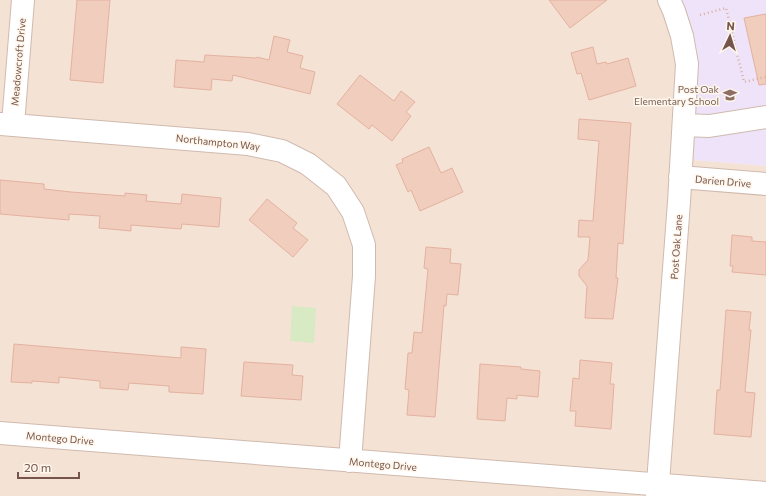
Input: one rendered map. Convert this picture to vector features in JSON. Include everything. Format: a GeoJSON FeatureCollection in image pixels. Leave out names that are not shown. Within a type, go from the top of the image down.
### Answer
{"type":"FeatureCollection","features":[{"type":"Feature","properties":{"kind":"street","name":"Meadowcroft Drive"},"geometry":{"type":"LineString","coordinates":[[7,124],[23,0]]}},
{"type":"Feature","properties":{"kind":"street","name":"Post Oak Lane"},"geometry":{"type":"LineString","coordinates":[[657,491],[684,125],[687,64],[682,36],[669,0]]}},
{"type":"Feature","properties":{"kind":"street"},"geometry":{"type":"LineString","coordinates":[[684,125],[709,126],[766,117]]}},
{"type":"Feature","properties":{"kind":"street","name":"Northampton Way"},"geometry":{"type":"LineString","coordinates":[[7,124],[248,144],[282,151],[308,164],[336,186],[353,212],[364,245],[364,276],[350,461]]}},
{"type":"Feature","properties":{"kind":"street","name":"Darien Drive"},"geometry":{"type":"LineString","coordinates":[[680,177],[766,184]]}},
{"type":"Feature","properties":{"kind":"street","name":"Montego Drive"},"geometry":{"type":"LineString","coordinates":[[0,433],[350,461],[657,491],[766,493]]}},
{"type":"Feature","properties":{"kind":"path"},"geometry":{"type":"LineString","coordinates":[[700,14],[726,8],[744,82],[766,77]]}},
{"type":"Feature","properties":{"kind":"shaded area"},"geometry":{"type":"Polygon","coordinates":[[[0,0],[678,0],[693,30],[694,160],[766,166],[766,496],[0,496],[0,0]]]}},
{"type":"Feature","properties":{"kind":"shaded area","name":"Post Oak Elementary School"},"geometry":{"type":"Polygon","coordinates":[[[678,0],[766,0],[766,166],[694,160],[693,30],[678,0]]]}},
{"type":"Feature","properties":{"kind":"green space"},"geometry":{"type":"Polygon","coordinates":[[[292,306],[316,308],[314,343],[290,341],[292,306]]]}},
{"type":"Feature","properties":{"kind":"building"},"geometry":{"type":"Polygon","coordinates":[[[77,0],[110,0],[103,83],[70,80],[77,0]]]}},
{"type":"Feature","properties":{"kind":"building"},"geometry":{"type":"Polygon","coordinates":[[[549,0],[607,0],[570,28],[549,0]]]}},
{"type":"Feature","properties":{"kind":"building"},"geometry":{"type":"Polygon","coordinates":[[[766,14],[766,84],[759,85],[744,18],[766,14]]]}},
{"type":"Feature","properties":{"kind":"building"},"geometry":{"type":"Polygon","coordinates":[[[274,36],[290,40],[287,52],[303,56],[300,68],[315,72],[310,94],[233,75],[232,81],[212,79],[211,90],[174,87],[176,60],[204,62],[205,55],[257,57],[269,60],[274,36]]]}},
{"type":"Feature","properties":{"kind":"building"},"geometry":{"type":"Polygon","coordinates":[[[593,47],[597,64],[606,62],[607,64],[628,58],[636,86],[589,100],[581,73],[577,74],[571,53],[593,47]]]}},
{"type":"Feature","properties":{"kind":"building"},"geometry":{"type":"Polygon","coordinates":[[[360,75],[394,101],[401,91],[415,102],[406,112],[411,116],[392,141],[372,125],[369,129],[337,104],[360,75]]]}},
{"type":"Feature","properties":{"kind":"building"},"geometry":{"type":"Polygon","coordinates":[[[579,119],[631,123],[623,244],[618,243],[616,278],[618,278],[613,319],[585,318],[587,286],[579,276],[579,270],[588,260],[590,237],[578,237],[579,220],[593,221],[599,141],[578,139],[579,119]]]}},
{"type":"Feature","properties":{"kind":"building"},"geometry":{"type":"Polygon","coordinates":[[[429,147],[441,173],[452,168],[463,192],[420,211],[411,190],[408,192],[396,165],[403,162],[402,159],[429,147]]]}},
{"type":"Feature","properties":{"kind":"building"},"geometry":{"type":"Polygon","coordinates":[[[0,180],[44,184],[44,189],[71,192],[125,196],[125,193],[147,195],[146,201],[181,204],[182,194],[221,198],[219,227],[182,224],[181,229],[131,225],[131,231],[99,228],[100,216],[69,214],[69,220],[0,214],[0,180]]]}},
{"type":"Feature","properties":{"kind":"building"},"geometry":{"type":"Polygon","coordinates":[[[267,199],[297,223],[293,228],[308,240],[293,257],[249,220],[267,199]]]}},
{"type":"Feature","properties":{"kind":"building"},"geometry":{"type":"Polygon","coordinates":[[[732,235],[752,237],[752,241],[766,242],[766,275],[732,272],[733,266],[730,266],[732,235]]]}},
{"type":"Feature","properties":{"kind":"building"},"geometry":{"type":"Polygon","coordinates":[[[426,247],[451,249],[450,263],[461,264],[458,295],[447,294],[446,306],[444,305],[435,417],[407,415],[409,390],[405,389],[408,353],[412,353],[414,332],[422,333],[428,269],[424,268],[426,247]]]}},
{"type":"Feature","properties":{"kind":"building"},"geometry":{"type":"Polygon","coordinates":[[[726,310],[751,312],[749,330],[751,330],[745,392],[755,393],[751,437],[714,434],[717,390],[720,390],[726,310]]]}},
{"type":"Feature","properties":{"kind":"building"},"geometry":{"type":"Polygon","coordinates":[[[14,344],[181,358],[181,347],[206,349],[203,394],[169,392],[169,386],[129,383],[128,390],[100,388],[100,381],[59,377],[59,383],[32,381],[32,383],[11,382],[14,344]]]}},
{"type":"Feature","properties":{"kind":"building"},"geometry":{"type":"Polygon","coordinates":[[[580,360],[612,363],[610,384],[614,384],[611,429],[575,426],[576,411],[570,411],[573,378],[579,379],[580,360]]]}},
{"type":"Feature","properties":{"kind":"building"},"geometry":{"type":"Polygon","coordinates":[[[244,362],[293,365],[292,375],[303,376],[301,400],[241,396],[244,362]]]}},
{"type":"Feature","properties":{"kind":"building"},"geometry":{"type":"Polygon","coordinates":[[[480,364],[521,367],[521,369],[540,371],[538,397],[517,395],[517,399],[507,398],[505,421],[477,419],[480,364]]]}},
{"type":"Feature","properties":{"kind":"place","name":"Post Oak Elementary School"},"geometry":{"type":"Point","coordinates":[730,95]}}]}
